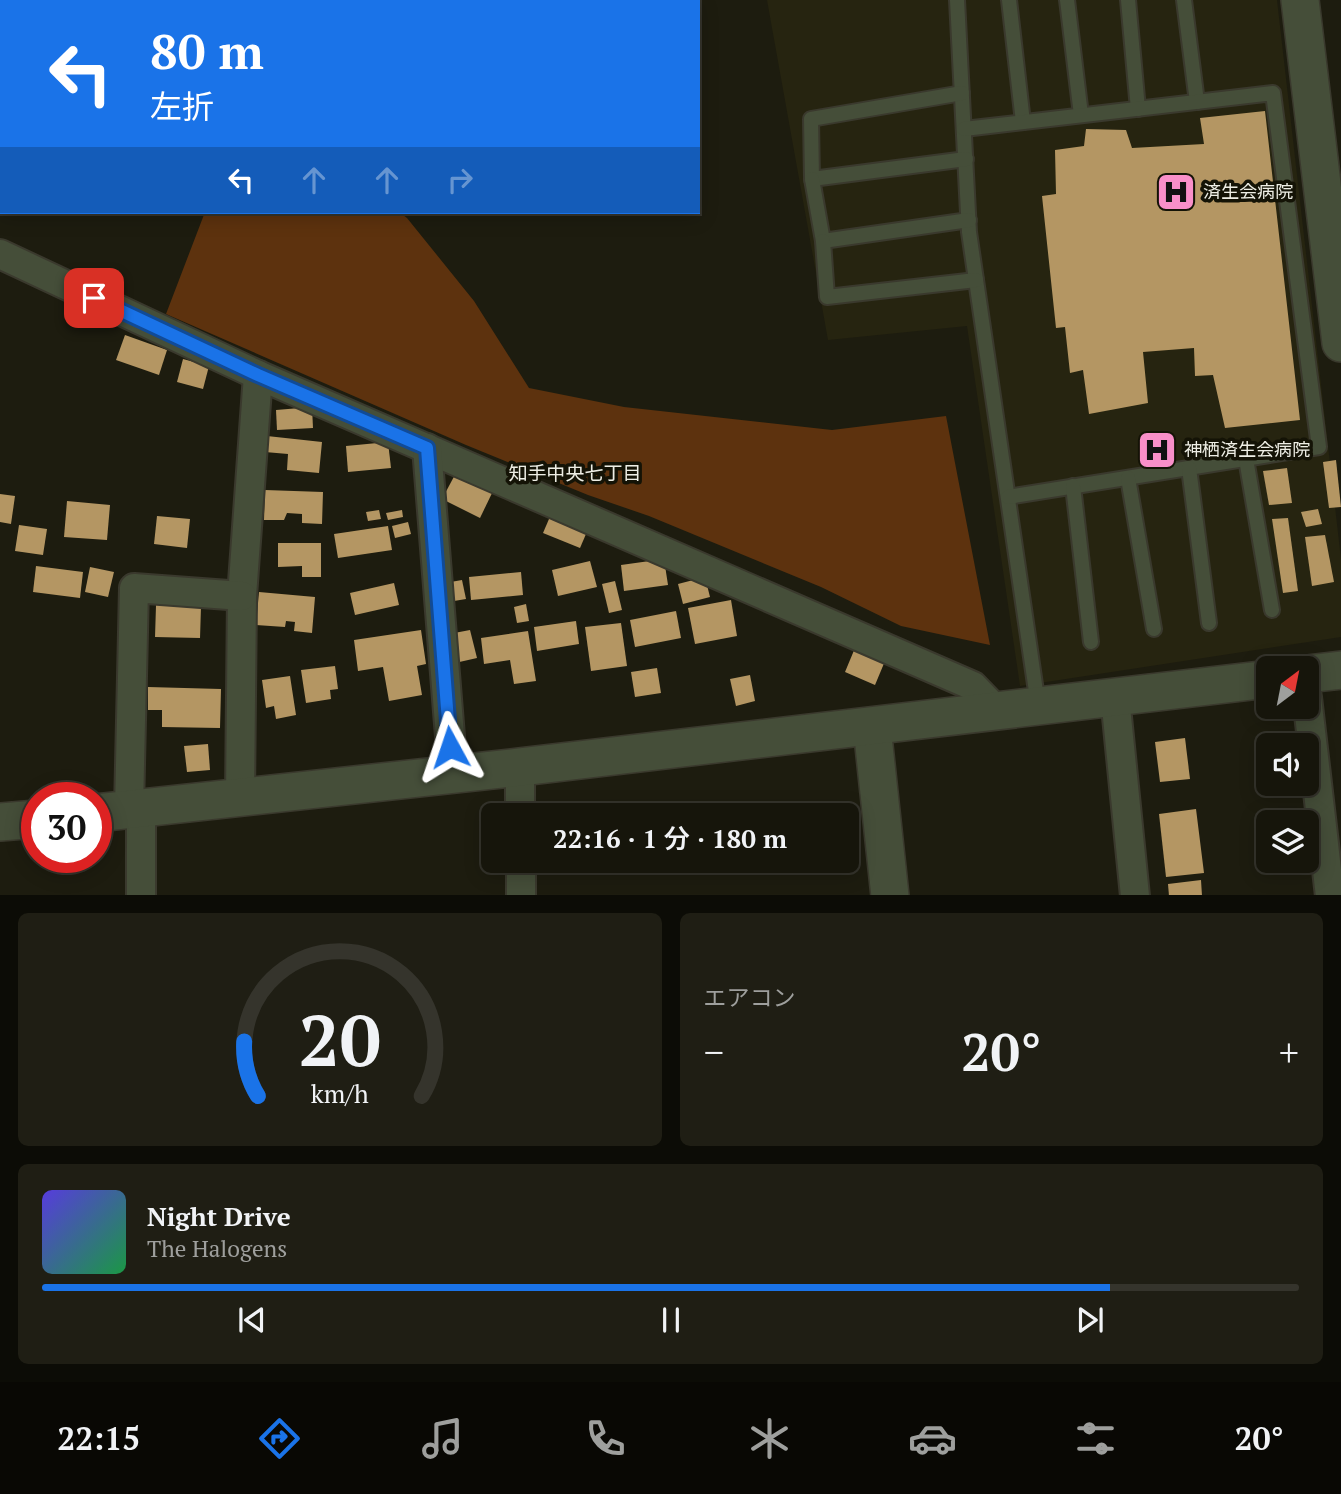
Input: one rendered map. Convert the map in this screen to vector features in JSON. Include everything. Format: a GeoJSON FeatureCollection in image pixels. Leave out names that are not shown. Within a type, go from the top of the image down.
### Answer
{"type":"FeatureCollection","features":[{"type":"Feature","properties":{"kind":"street"},"geometry":{"type":"LineString","coordinates":[[1300,0],[1340,325]]}},
{"type":"Feature","properties":{"kind":"street"},"geometry":{"type":"LineString","coordinates":[[0,254],[258,375],[973,686],[998,712]]}},
{"type":"Feature","properties":{"kind":"street"},"geometry":{"type":"LineString","coordinates":[[240,797],[242,596],[258,375]]}},
{"type":"Feature","properties":{"kind":"street"},"geometry":{"type":"LineString","coordinates":[[427,448],[453,774]]}},
{"type":"Feature","properties":{"kind":"street"},"geometry":{"type":"LineString","coordinates":[[141,895],[122,810],[134,587],[242,596]]}},
{"type":"Feature","properties":{"kind":"street"},"geometry":{"type":"LineString","coordinates":[[1320,672],[1341,670]]}},
{"type":"Feature","properties":{"kind":"street"},"geometry":{"type":"LineString","coordinates":[[122,810],[872,727],[1256,681]]}},
{"type":"Feature","properties":{"kind":"street"},"geometry":{"type":"LineString","coordinates":[[1115,697],[1135,895]]}},
{"type":"Feature","properties":{"kind":"street"},"geometry":{"type":"LineString","coordinates":[[1310,719],[1330,895]]}},
{"type":"Feature","properties":{"kind":"street"},"geometry":{"type":"LineString","coordinates":[[872,727],[890,895]]}},
{"type":"Feature","properties":{"kind":"street"},"geometry":{"type":"LineString","coordinates":[[520,767],[520,803]]}},
{"type":"Feature","properties":{"kind":"street"},"geometry":{"type":"LineString","coordinates":[[0,822],[21,820]]}},
{"type":"Feature","properties":{"kind":"street"},"geometry":{"type":"LineString","coordinates":[[521,873],[521,895]]}},
{"type":"Feature","properties":{"kind":"lane"},"geometry":{"type":"LineString","coordinates":[[957,0],[969,220],[1038,706]]}},
{"type":"Feature","properties":{"kind":"lane"},"geometry":{"type":"LineString","coordinates":[[1009,0],[1023,122]]}},
{"type":"Feature","properties":{"kind":"lane"},"geometry":{"type":"LineString","coordinates":[[1067,0],[1081,116]]}},
{"type":"Feature","properties":{"kind":"lane"},"geometry":{"type":"LineString","coordinates":[[1128,0],[1138,109]]}},
{"type":"Feature","properties":{"kind":"lane"},"geometry":{"type":"LineString","coordinates":[[1184,0],[1197,102]]}},
{"type":"Feature","properties":{"kind":"lane"},"geometry":{"type":"LineString","coordinates":[[962,93],[810,119],[812,179],[823,241],[827,297],[976,280]]}},
{"type":"Feature","properties":{"kind":"lane"},"geometry":{"type":"LineString","coordinates":[[964,129],[1273,93],[1320,447],[1008,497]]}},
{"type":"Feature","properties":{"kind":"lane"},"geometry":{"type":"LineString","coordinates":[[812,179],[966,159]]}},
{"type":"Feature","properties":{"kind":"lane"},"geometry":{"type":"LineString","coordinates":[[823,241],[969,220]]}},
{"type":"Feature","properties":{"kind":"lane"},"geometry":{"type":"LineString","coordinates":[[1246,459],[1272,610]]}},
{"type":"Feature","properties":{"kind":"lane"},"geometry":{"type":"LineString","coordinates":[[1189,468],[1209,622]]}},
{"type":"Feature","properties":{"kind":"lane"},"geometry":{"type":"LineString","coordinates":[[1128,478],[1154,629]]}},
{"type":"Feature","properties":{"kind":"lane"},"geometry":{"type":"LineString","coordinates":[[1073,486],[1091,642]]}},
{"type":"Feature","properties":{"kind":"shaded area","name":"神栖済生会病院"},"geometry":{"type":"Polygon","coordinates":[[[767,0],[1277,0],[1341,559],[1341,637],[1020,686],[967,326],[828,340],[767,0]]]}},
{"type":"Feature","properties":{"kind":"shaded area"},"geometry":{"type":"Polygon","coordinates":[[[204,214],[402,214],[474,301],[529,388],[624,407],[832,430],[946,416],[990,645],[901,626],[821,587],[466,445],[166,314],[204,214]]]}},
{"type":"Feature","properties":{"kind":"building"},"geometry":{"type":"Polygon","coordinates":[[[1265,111],[1300,420],[1225,428],[1213,375],[1195,376],[1194,348],[1143,352],[1148,403],[1089,414],[1083,370],[1070,373],[1065,327],[1056,328],[1042,196],[1056,194],[1055,150],[1084,146],[1086,129],[1126,130],[1132,148],[1204,144],[1200,118],[1265,111]]]}},
{"type":"Feature","properties":{"kind":"building"},"geometry":{"type":"Polygon","coordinates":[[[125,335],[167,350],[159,375],[116,360],[125,335]]]}},
{"type":"Feature","properties":{"kind":"building"},"geometry":{"type":"Polygon","coordinates":[[[183,359],[209,366],[203,389],[177,382],[183,359]]]}},
{"type":"Feature","properties":{"kind":"building"},"geometry":{"type":"Polygon","coordinates":[[[312,407],[313,428],[277,430],[276,410],[312,407]]]}},
{"type":"Feature","properties":{"kind":"building"},"geometry":{"type":"Polygon","coordinates":[[[267,436],[322,442],[319,473],[287,470],[288,454],[265,452],[267,436]]]}},
{"type":"Feature","properties":{"kind":"building"},"geometry":{"type":"Polygon","coordinates":[[[388,442],[391,468],[348,472],[346,446],[388,442]]]}},
{"type":"Feature","properties":{"kind":"building"},"geometry":{"type":"Polygon","coordinates":[[[1336,460],[1341,507],[1329,508],[1323,462],[1336,460]]]}},
{"type":"Feature","properties":{"kind":"building"},"geometry":{"type":"Polygon","coordinates":[[[1287,468],[1292,503],[1269,505],[1263,471],[1287,468]]]}},
{"type":"Feature","properties":{"kind":"building"},"geometry":{"type":"Polygon","coordinates":[[[457,471],[494,489],[480,518],[442,499],[457,471]]]}},
{"type":"Feature","properties":{"kind":"building"},"geometry":{"type":"Polygon","coordinates":[[[265,490],[323,492],[322,524],[302,523],[302,514],[287,513],[284,520],[264,520],[265,490]]]}},
{"type":"Feature","properties":{"kind":"building"},"geometry":{"type":"Polygon","coordinates":[[[0,494],[15,496],[11,524],[0,522],[0,494]]]}},
{"type":"Feature","properties":{"kind":"building"},"geometry":{"type":"Polygon","coordinates":[[[67,501],[110,505],[107,540],[64,537],[67,501]]]}},
{"type":"Feature","properties":{"kind":"building"},"geometry":{"type":"Polygon","coordinates":[[[1318,509],[1322,524],[1306,527],[1301,512],[1318,509]]]}},
{"type":"Feature","properties":{"kind":"building"},"geometry":{"type":"Polygon","coordinates":[[[379,510],[381,519],[368,521],[366,512],[379,510]]]}},
{"type":"Feature","properties":{"kind":"building"},"geometry":{"type":"Polygon","coordinates":[[[402,510],[403,517],[388,520],[386,513],[402,510]]]}},
{"type":"Feature","properties":{"kind":"building"},"geometry":{"type":"Polygon","coordinates":[[[552,512],[589,527],[580,548],[543,533],[552,512]]]}},
{"type":"Feature","properties":{"kind":"building"},"geometry":{"type":"Polygon","coordinates":[[[157,516],[190,519],[187,548],[154,544],[157,516]]]}},
{"type":"Feature","properties":{"kind":"building"},"geometry":{"type":"Polygon","coordinates":[[[1288,518],[1298,591],[1283,593],[1272,519],[1288,518]]]}},
{"type":"Feature","properties":{"kind":"building"},"geometry":{"type":"Polygon","coordinates":[[[408,522],[411,534],[395,538],[392,526],[408,522]]]}},
{"type":"Feature","properties":{"kind":"building"},"geometry":{"type":"Polygon","coordinates":[[[19,525],[47,529],[43,555],[15,551],[19,525]]]}},
{"type":"Feature","properties":{"kind":"building"},"geometry":{"type":"Polygon","coordinates":[[[388,526],[392,550],[338,558],[334,534],[388,526]]]}},
{"type":"Feature","properties":{"kind":"building"},"geometry":{"type":"Polygon","coordinates":[[[1325,535],[1334,582],[1312,586],[1305,537],[1325,535]]]}},
{"type":"Feature","properties":{"kind":"building"},"geometry":{"type":"Polygon","coordinates":[[[278,543],[321,543],[321,577],[302,577],[302,566],[278,567],[278,543]]]}},
{"type":"Feature","properties":{"kind":"building"},"geometry":{"type":"Polygon","coordinates":[[[664,559],[668,585],[624,591],[621,565],[664,559]]]}},
{"type":"Feature","properties":{"kind":"building"},"geometry":{"type":"Polygon","coordinates":[[[590,561],[597,587],[558,596],[552,570],[590,561]]]}},
{"type":"Feature","properties":{"kind":"building"},"geometry":{"type":"Polygon","coordinates":[[[36,566],[83,572],[80,598],[33,592],[36,566]]]}},
{"type":"Feature","properties":{"kind":"building"},"geometry":{"type":"Polygon","coordinates":[[[90,567],[114,572],[108,597],[85,592],[90,567]]]}},
{"type":"Feature","properties":{"kind":"building"},"geometry":{"type":"Polygon","coordinates":[[[521,572],[523,595],[471,600],[469,577],[521,572]]]}},
{"type":"Feature","properties":{"kind":"building"},"geometry":{"type":"Polygon","coordinates":[[[705,577],[710,597],[683,604],[678,584],[705,577]]]}},
{"type":"Feature","properties":{"kind":"building"},"geometry":{"type":"Polygon","coordinates":[[[462,580],[466,599],[448,602],[445,583],[462,580]]]}},
{"type":"Feature","properties":{"kind":"building"},"geometry":{"type":"Polygon","coordinates":[[[615,581],[622,610],[609,613],[602,584],[615,581]]]}},
{"type":"Feature","properties":{"kind":"building"},"geometry":{"type":"Polygon","coordinates":[[[394,583],[399,605],[355,615],[350,593],[394,583]]]}},
{"type":"Feature","properties":{"kind":"building"},"geometry":{"type":"Polygon","coordinates":[[[259,592],[315,597],[312,633],[294,631],[295,622],[286,621],[285,627],[256,625],[259,592]]]}},
{"type":"Feature","properties":{"kind":"building"},"geometry":{"type":"Polygon","coordinates":[[[731,600],[737,636],[695,644],[688,608],[731,600]]]}},
{"type":"Feature","properties":{"kind":"building"},"geometry":{"type":"Polygon","coordinates":[[[526,604],[529,621],[517,623],[514,607],[526,604]]]}},
{"type":"Feature","properties":{"kind":"building"},"geometry":{"type":"Polygon","coordinates":[[[156,605],[201,606],[200,638],[155,637],[156,605]]]}},
{"type":"Feature","properties":{"kind":"building"},"geometry":{"type":"Polygon","coordinates":[[[676,611],[681,638],[635,647],[630,620],[676,611]]]}},
{"type":"Feature","properties":{"kind":"building"},"geometry":{"type":"Polygon","coordinates":[[[576,621],[579,644],[537,651],[534,627],[576,621]]]}},
{"type":"Feature","properties":{"kind":"building"},"geometry":{"type":"Polygon","coordinates":[[[621,623],[627,666],[591,671],[585,627],[621,623]]]}},
{"type":"Feature","properties":{"kind":"building"},"geometry":{"type":"Polygon","coordinates":[[[421,630],[426,664],[417,666],[422,695],[389,701],[383,667],[358,671],[354,640],[421,630]]]}},
{"type":"Feature","properties":{"kind":"building"},"geometry":{"type":"Polygon","coordinates":[[[470,630],[477,658],[455,663],[449,634],[470,630]]]}},
{"type":"Feature","properties":{"kind":"building"},"geometry":{"type":"Polygon","coordinates":[[[528,631],[536,681],[514,684],[510,660],[484,664],[481,638],[528,631]]]}},
{"type":"Feature","properties":{"kind":"building"},"geometry":{"type":"Polygon","coordinates":[[[855,648],[885,661],[875,685],[845,672],[855,648]]]}},
{"type":"Feature","properties":{"kind":"building"},"geometry":{"type":"Polygon","coordinates":[[[335,666],[338,689],[330,690],[331,699],[306,703],[301,670],[335,666]]]}},
{"type":"Feature","properties":{"kind":"building"},"geometry":{"type":"Polygon","coordinates":[[[657,668],[661,693],[635,697],[631,672],[657,668]]]}},
{"type":"Feature","properties":{"kind":"building"},"geometry":{"type":"Polygon","coordinates":[[[750,675],[755,701],[736,706],[730,679],[750,675]]]}},
{"type":"Feature","properties":{"kind":"building"},"geometry":{"type":"Polygon","coordinates":[[[290,676],[296,715],[276,719],[274,706],[266,708],[262,680],[290,676]]]}},
{"type":"Feature","properties":{"kind":"building"},"geometry":{"type":"Polygon","coordinates":[[[148,687],[221,689],[220,728],[162,727],[162,710],[148,710],[148,687]]]}},
{"type":"Feature","properties":{"kind":"building"},"geometry":{"type":"Polygon","coordinates":[[[1185,738],[1190,779],[1160,782],[1155,742],[1185,738]]]}},
{"type":"Feature","properties":{"kind":"building"},"geometry":{"type":"Polygon","coordinates":[[[208,744],[210,770],[187,772],[184,746],[208,744]]]}},
{"type":"Feature","properties":{"kind":"building"},"geometry":{"type":"Polygon","coordinates":[[[1196,809],[1204,873],[1166,877],[1159,814],[1196,809]]]}},
{"type":"Feature","properties":{"kind":"building"},"geometry":{"type":"Polygon","coordinates":[[[1201,880],[1202,895],[1169,895],[1168,884],[1201,880]]]}},
{"type":"Feature","properties":{"kind":"place","name":"済生会病院"},"geometry":{"type":"Point","coordinates":[1176,192]}},
{"type":"Feature","properties":{"kind":"place","name":"神栖済生会病院"},"geometry":{"type":"Point","coordinates":[1157,450]}},
{"type":"Feature","properties":{"kind":"district","name":"知手中央七丁目"},"geometry":{"type":"Point","coordinates":[575,473]}},
{"type":"Feature","properties":{"kind":"route"},"geometry":{"type":"LineString","coordinates":[[94,298],[258,375],[427,448],[450,747]]}}]}
